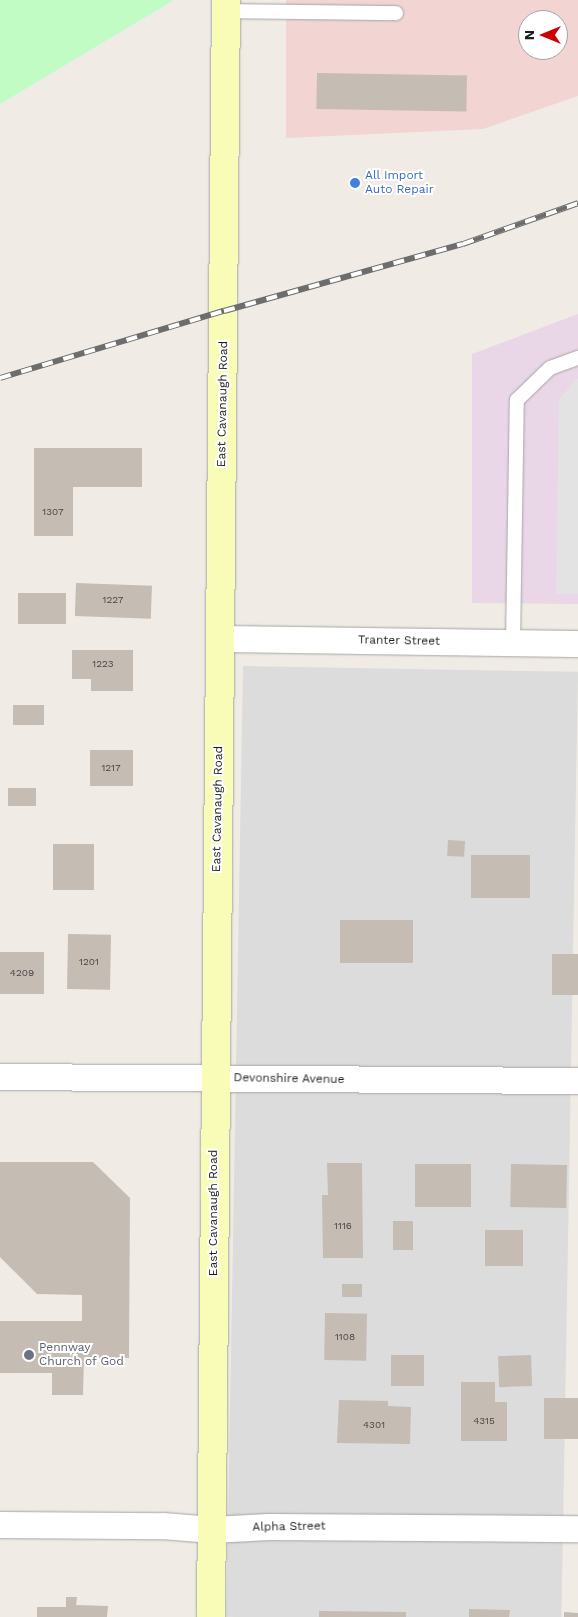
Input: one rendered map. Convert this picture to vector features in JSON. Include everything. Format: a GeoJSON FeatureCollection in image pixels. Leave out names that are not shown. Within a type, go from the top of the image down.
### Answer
{"type":"FeatureCollection","features":[{"type":"Feature","properties":{"kind":"street","name":"East Cavanaugh Road"},"geometry":{"type":"LineString","coordinates":[[211,1617],[226,5]]}},
{"type":"Feature","properties":{"kind":"street","name":"Tranter Street"},"geometry":{"type":"LineString","coordinates":[[220,639],[578,644]]}},
{"type":"Feature","properties":{"kind":"street","name":"Devonshire Avenue"},"geometry":{"type":"LineString","coordinates":[[0,1077],[578,1081]]}},
{"type":"Feature","properties":{"kind":"street","name":"Alpha Street"},"geometry":{"type":"LineString","coordinates":[[0,1525],[163,1526],[212,1530],[269,1526],[578,1529]]}},
{"type":"Feature","properties":{"kind":"lane"},"geometry":{"type":"LineString","coordinates":[[226,5],[396,13]]}},
{"type":"Feature","properties":{"kind":"lane"},"geometry":{"type":"LineString","coordinates":[[513,643],[517,400],[550,368],[578,358]]}},
{"type":"Feature","properties":{"kind":"shaded area"},"geometry":{"type":"Polygon","coordinates":[[[286,0],[578,0],[578,96],[483,129],[286,138],[286,0]]]}},
{"type":"Feature","properties":{"kind":"shaded area"},"geometry":{"type":"Polygon","coordinates":[[[578,314],[578,604],[472,603],[472,354],[578,314]]]}},
{"type":"Feature","properties":{"kind":"shaded area"},"geometry":{"type":"Polygon","coordinates":[[[578,379],[578,594],[556,594],[559,400],[578,379]]]}},
{"type":"Feature","properties":{"kind":"shaded area"},"geometry":{"type":"Polygon","coordinates":[[[243,666],[578,672],[561,1617],[226,1617],[243,666]]]}},
{"type":"Feature","properties":{"kind":"green space"},"geometry":{"type":"Polygon","coordinates":[[[0,0],[174,0],[0,104],[0,0]]]}},
{"type":"Feature","properties":{"kind":"building"},"geometry":{"type":"Polygon","coordinates":[[[317,73],[467,76],[466,112],[316,109],[317,73]]]}},
{"type":"Feature","properties":{"kind":"building"},"geometry":{"type":"Polygon","coordinates":[[[34,448],[142,448],[142,487],[73,487],[73,536],[34,536],[34,448]]]}},
{"type":"Feature","properties":{"kind":"building"},"geometry":{"type":"Polygon","coordinates":[[[76,583],[152,586],[151,619],[75,616],[76,583]]]}},
{"type":"Feature","properties":{"kind":"building"},"geometry":{"type":"Polygon","coordinates":[[[18,593],[66,593],[66,624],[18,624],[18,593]]]}},
{"type":"Feature","properties":{"kind":"building"},"geometry":{"type":"Polygon","coordinates":[[[72,650],[133,650],[133,691],[91,691],[91,679],[72,679],[72,650]]]}},
{"type":"Feature","properties":{"kind":"building"},"geometry":{"type":"Polygon","coordinates":[[[13,705],[44,705],[44,725],[13,725],[13,705]]]}},
{"type":"Feature","properties":{"kind":"building"},"geometry":{"type":"Polygon","coordinates":[[[90,750],[133,750],[133,786],[90,786],[90,750]]]}},
{"type":"Feature","properties":{"kind":"building"},"geometry":{"type":"Polygon","coordinates":[[[8,788],[36,788],[36,806],[8,806],[8,788]]]}},
{"type":"Feature","properties":{"kind":"building"},"geometry":{"type":"Polygon","coordinates":[[[448,840],[465,841],[464,857],[447,856],[448,840]]]}},
{"type":"Feature","properties":{"kind":"building"},"geometry":{"type":"Polygon","coordinates":[[[53,844],[94,844],[94,890],[53,890],[53,844]]]}},
{"type":"Feature","properties":{"kind":"building"},"geometry":{"type":"Polygon","coordinates":[[[471,855],[530,855],[530,898],[471,898],[471,855]]]}},
{"type":"Feature","properties":{"kind":"building"},"geometry":{"type":"Polygon","coordinates":[[[340,920],[413,920],[413,963],[340,963],[340,920]]]}},
{"type":"Feature","properties":{"kind":"building"},"geometry":{"type":"Polygon","coordinates":[[[68,934],[111,935],[110,990],[67,989],[68,934]]]}},
{"type":"Feature","properties":{"kind":"building"},"geometry":{"type":"Polygon","coordinates":[[[0,952],[44,952],[44,994],[0,994],[0,952]]]}},
{"type":"Feature","properties":{"kind":"building"},"geometry":{"type":"Polygon","coordinates":[[[552,954],[578,954],[578,995],[552,995],[552,954]]]}},
{"type":"Feature","properties":{"kind":"building"},"geometry":{"type":"Polygon","coordinates":[[[0,1162],[93,1162],[130,1198],[129,1358],[84,1357],[83,1395],[52,1395],[52,1373],[0,1373],[0,1321],[82,1321],[82,1295],[37,1294],[0,1257],[0,1162]]]}},
{"type":"Feature","properties":{"kind":"building"},"geometry":{"type":"Polygon","coordinates":[[[327,1163],[362,1163],[363,1258],[323,1258],[322,1195],[328,1195],[327,1163]]]}},
{"type":"Feature","properties":{"kind":"building"},"geometry":{"type":"Polygon","coordinates":[[[415,1164],[471,1164],[471,1207],[415,1207],[415,1164]]]}},
{"type":"Feature","properties":{"kind":"building"},"geometry":{"type":"Polygon","coordinates":[[[511,1164],[567,1165],[566,1208],[510,1207],[511,1164]]]}},
{"type":"Feature","properties":{"kind":"building"},"geometry":{"type":"Polygon","coordinates":[[[393,1221],[413,1221],[413,1250],[393,1250],[393,1221]]]}},
{"type":"Feature","properties":{"kind":"building"},"geometry":{"type":"Polygon","coordinates":[[[485,1230],[523,1230],[523,1266],[485,1266],[485,1230]]]}},
{"type":"Feature","properties":{"kind":"building"},"geometry":{"type":"Polygon","coordinates":[[[342,1284],[362,1284],[362,1297],[342,1297],[342,1284]]]}},
{"type":"Feature","properties":{"kind":"building"},"geometry":{"type":"Polygon","coordinates":[[[325,1313],[367,1314],[366,1361],[324,1360],[325,1313]]]}},
{"type":"Feature","properties":{"kind":"building"},"geometry":{"type":"Polygon","coordinates":[[[391,1355],[424,1355],[424,1386],[391,1386],[391,1355]]]}},
{"type":"Feature","properties":{"kind":"building"},"geometry":{"type":"Polygon","coordinates":[[[531,1355],[532,1386],[499,1387],[498,1356],[531,1355]]]}},
{"type":"Feature","properties":{"kind":"building"},"geometry":{"type":"Polygon","coordinates":[[[461,1382],[495,1382],[495,1402],[507,1402],[507,1441],[461,1441],[461,1382]]]}},
{"type":"Feature","properties":{"kind":"building"},"geometry":{"type":"Polygon","coordinates":[[[544,1398],[578,1398],[578,1439],[544,1439],[544,1398]]]}},
{"type":"Feature","properties":{"kind":"building"},"geometry":{"type":"Polygon","coordinates":[[[339,1400],[388,1401],[388,1406],[411,1407],[410,1444],[337,1443],[339,1400]]]}},
{"type":"Feature","properties":{"kind":"building"},"geometry":{"type":"Polygon","coordinates":[[[66,1597],[77,1597],[76,1605],[108,1606],[107,1617],[37,1617],[37,1607],[66,1607],[66,1597]]]}},
{"type":"Feature","properties":{"kind":"building"},"geometry":{"type":"Polygon","coordinates":[[[469,1609],[510,1610],[509,1617],[469,1617],[469,1609]]]}},
{"type":"Feature","properties":{"kind":"building"},"geometry":{"type":"Polygon","coordinates":[[[319,1611],[406,1612],[406,1617],[319,1617],[319,1611]]]}},
{"type":"Feature","properties":{"kind":"building"},"geometry":{"type":"Polygon","coordinates":[[[564,1612],[578,1613],[578,1617],[564,1617],[564,1612]]]}},
{"type":"Feature","properties":{"kind":"railway"},"geometry":{"type":"LineString","coordinates":[[0,378],[224,311],[463,244],[578,203]]}},
{"type":"Feature","properties":{"kind":"place","name":"All Import Auto Repair"},"geometry":{"type":"Point","coordinates":[355,183]}},
{"type":"Feature","properties":{"kind":"place","name":"Pennway Church of God"},"geometry":{"type":"Point","coordinates":[29,1355]}}]}
